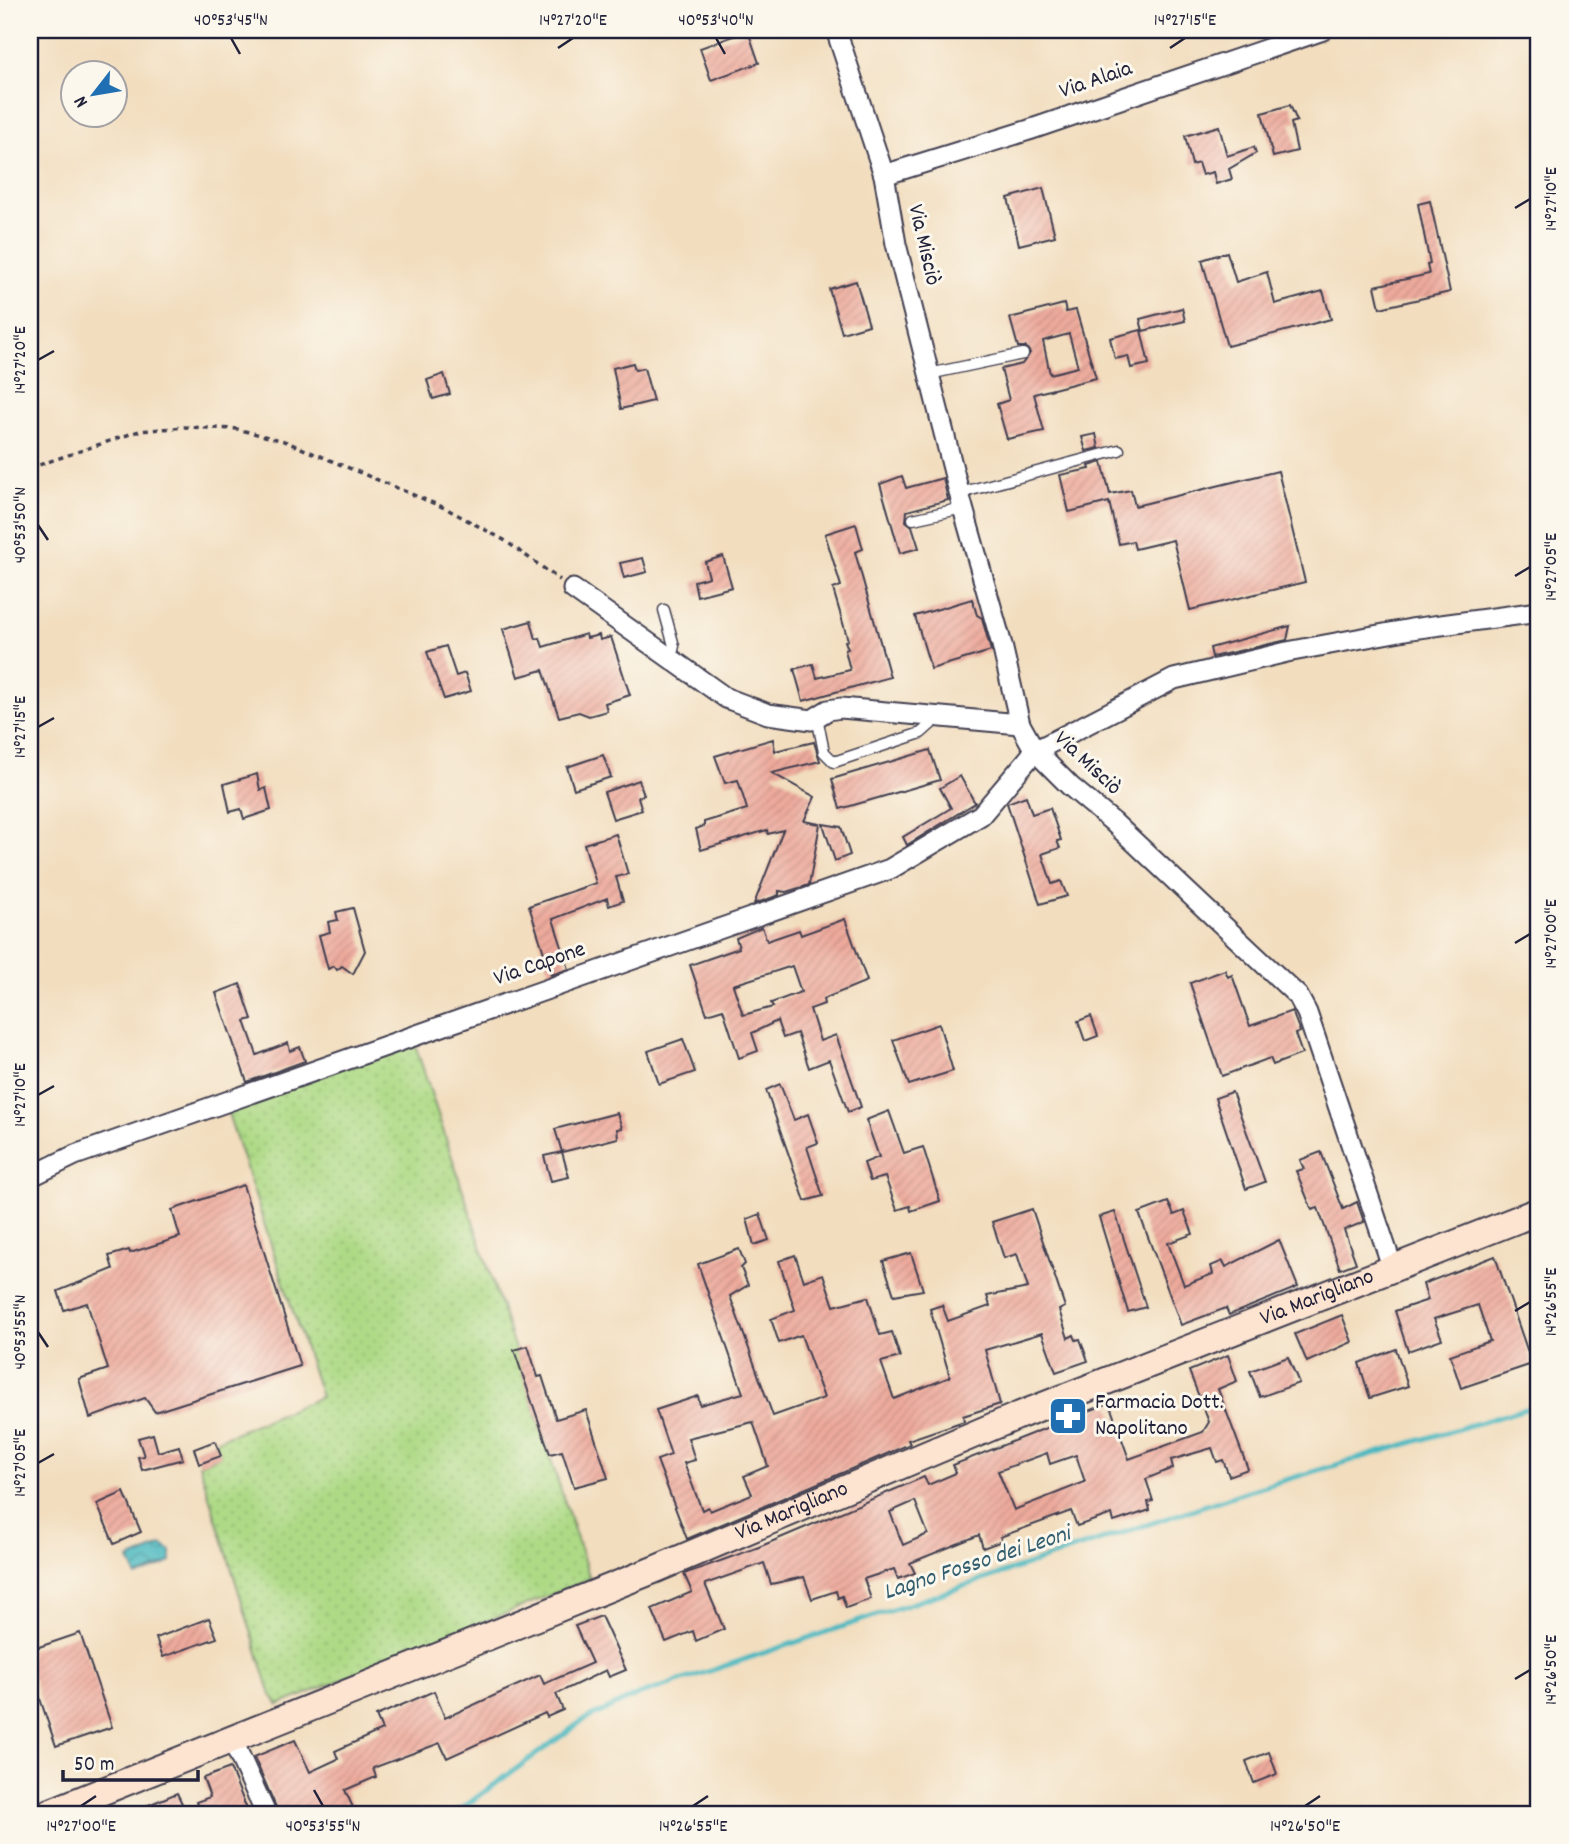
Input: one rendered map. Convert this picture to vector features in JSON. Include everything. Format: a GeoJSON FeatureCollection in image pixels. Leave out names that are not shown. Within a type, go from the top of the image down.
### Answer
{"type":"FeatureCollection","features":[{"type":"Feature","properties":{"kind":"street","name":"Via Misciò"},"geometry":{"type":"LineString","coordinates":[[835,30],[884,175],[889,211],[929,374],[961,501],[1002,645],[1020,724],[1035,751],[1298,996],[1307,1013],[1393,1269]]}},
{"type":"Feature","properties":{"kind":"street","name":"Via Alaia"},"geometry":{"type":"LineString","coordinates":[[884,175],[1029,130],[1323,30]]}},
{"type":"Feature","properties":{"kind":"street"},"geometry":{"type":"LineString","coordinates":[[573,589],[726,698],[768,714],[804,721],[817,717],[828,709],[841,708],[1020,724]]}},
{"type":"Feature","properties":{"kind":"street"},"geometry":{"type":"LineString","coordinates":[[1035,751],[1124,702],[1184,676],[1287,652],[1411,629],[1539,612]]}},
{"type":"Feature","properties":{"kind":"street","name":"Via Capone"},"geometry":{"type":"LineString","coordinates":[[30,1177],[75,1155],[890,869],[981,815],[1035,751]]}},
{"type":"Feature","properties":{"kind":"street","name":"Via Marigliano"},"geometry":{"type":"LineString","coordinates":[[46,1814],[104,1795],[232,1739],[656,1569],[1020,1415],[1539,1211]]}},
{"type":"Feature","properties":{"kind":"street"},"geometry":{"type":"LineString","coordinates":[[232,1739],[266,1814]]}},
{"type":"Feature","properties":{"kind":"lane"},"geometry":{"type":"LineString","coordinates":[[929,374],[1023,354]]}},
{"type":"Feature","properties":{"kind":"lane"},"geometry":{"type":"LineString","coordinates":[[914,519],[1119,450]]}},
{"type":"Feature","properties":{"kind":"lane"},"geometry":{"type":"LineString","coordinates":[[664,610],[674,646],[671,659]]}},
{"type":"Feature","properties":{"kind":"lane"},"geometry":{"type":"LineString","coordinates":[[817,717],[824,752],[834,762],[921,733],[939,717]]}},
{"type":"Feature","properties":{"kind":"path"},"geometry":{"type":"LineString","coordinates":[[30,468],[138,432],[186,427],[237,429],[284,441],[445,508],[504,540],[573,589]]}},
{"type":"Feature","properties":{"kind":"green space"},"geometry":{"type":"Polygon","coordinates":[[[414,1041],[590,1579],[279,1705],[271,1695],[199,1464],[220,1456],[215,1441],[321,1397],[226,1107],[414,1041]]]}},
{"type":"Feature","properties":{"kind":"water"},"geometry":{"type":"Polygon","coordinates":[[[163,1545],[171,1551],[171,1562],[137,1577],[129,1560],[163,1545]]]}},
{"type":"Feature","properties":{"kind":"building"},"geometry":{"type":"Polygon","coordinates":[[[748,31],[759,63],[711,80],[700,48],[748,31]]]}},
{"type":"Feature","properties":{"kind":"building"},"geometry":{"type":"Polygon","coordinates":[[[1290,105],[1297,121],[1291,123],[1297,151],[1273,157],[1262,113],[1290,105]]]}},
{"type":"Feature","properties":{"kind":"building"},"geometry":{"type":"Polygon","coordinates":[[[1219,126],[1227,156],[1254,147],[1256,153],[1229,169],[1232,179],[1216,184],[1213,172],[1202,175],[1198,163],[1192,165],[1185,136],[1219,126]]]}},
{"type":"Feature","properties":{"kind":"building"},"geometry":{"type":"Polygon","coordinates":[[[1043,188],[1055,236],[1019,245],[1008,198],[1043,188]]]}},
{"type":"Feature","properties":{"kind":"building"},"geometry":{"type":"Polygon","coordinates":[[[1430,201],[1450,292],[1380,308],[1375,286],[1429,274],[1427,265],[1430,264],[1418,204],[1430,201]]]}},
{"type":"Feature","properties":{"kind":"building"},"geometry":{"type":"Polygon","coordinates":[[[1227,252],[1236,282],[1267,272],[1275,304],[1323,291],[1331,319],[1227,346],[1202,260],[1227,252]]]}},
{"type":"Feature","properties":{"kind":"building"},"geometry":{"type":"Polygon","coordinates":[[[856,281],[869,325],[842,333],[829,289],[856,281]]]}},
{"type":"Feature","properties":{"kind":"building"},"geometry":{"type":"Polygon","coordinates":[[[1064,304],[1066,312],[1076,310],[1096,378],[1034,394],[1044,431],[1007,439],[997,404],[1009,400],[1001,369],[1022,364],[1030,353],[1026,347],[1018,347],[1010,318],[1064,304]],[[1069,334],[1043,341],[1050,374],[1078,367],[1069,334]]]}},
{"type":"Feature","properties":{"kind":"building"},"geometry":{"type":"Polygon","coordinates":[[[1182,308],[1185,321],[1143,331],[1140,319],[1182,308]]]}},
{"type":"Feature","properties":{"kind":"building"},"geometry":{"type":"Polygon","coordinates":[[[1141,330],[1149,364],[1131,368],[1128,356],[1115,359],[1110,338],[1141,330]]]}},
{"type":"Feature","properties":{"kind":"building"},"geometry":{"type":"Polygon","coordinates":[[[633,363],[635,370],[644,368],[653,401],[621,409],[613,368],[633,363]]]}},
{"type":"Feature","properties":{"kind":"building"},"geometry":{"type":"Polygon","coordinates":[[[444,374],[450,394],[433,399],[427,380],[444,374]]]}},
{"type":"Feature","properties":{"kind":"building"},"geometry":{"type":"Polygon","coordinates":[[[1096,434],[1099,448],[1086,451],[1082,437],[1096,434]]]}},
{"type":"Feature","properties":{"kind":"building"},"geometry":{"type":"Polygon","coordinates":[[[1102,462],[1110,494],[1131,490],[1135,506],[1278,471],[1305,582],[1190,610],[1173,540],[1135,549],[1133,541],[1119,544],[1109,502],[1069,512],[1060,475],[1090,469],[1089,466],[1102,462]]]}},
{"type":"Feature","properties":{"kind":"building"},"geometry":{"type":"Polygon","coordinates":[[[902,476],[906,488],[943,478],[948,500],[907,511],[906,521],[912,526],[919,548],[900,553],[880,484],[902,476]]]}},
{"type":"Feature","properties":{"kind":"building"},"geometry":{"type":"Polygon","coordinates":[[[856,524],[863,549],[855,552],[890,677],[803,701],[794,669],[813,664],[817,678],[850,670],[845,650],[848,649],[845,641],[848,640],[833,589],[841,586],[825,534],[856,524]]]}},
{"type":"Feature","properties":{"kind":"building"},"geometry":{"type":"Polygon","coordinates":[[[723,556],[732,587],[697,596],[694,581],[709,577],[705,562],[723,556]]]}},
{"type":"Feature","properties":{"kind":"building"},"geometry":{"type":"Polygon","coordinates":[[[643,558],[647,572],[624,578],[620,563],[643,558]]]}},
{"type":"Feature","properties":{"kind":"building"},"geometry":{"type":"Polygon","coordinates":[[[972,599],[977,615],[982,618],[991,651],[931,669],[915,616],[972,599]]]}},
{"type":"Feature","properties":{"kind":"building"},"geometry":{"type":"Polygon","coordinates":[[[531,621],[536,639],[540,638],[543,647],[586,634],[587,638],[599,635],[600,640],[611,637],[630,695],[605,703],[607,711],[589,716],[579,712],[559,717],[543,670],[518,677],[503,629],[531,621]]]}},
{"type":"Feature","properties":{"kind":"building"},"geometry":{"type":"Polygon","coordinates":[[[1290,626],[1287,640],[1212,657],[1210,648],[1290,626]]]}},
{"type":"Feature","properties":{"kind":"building"},"geometry":{"type":"Polygon","coordinates":[[[446,646],[456,676],[465,673],[471,691],[444,699],[427,652],[446,646]]]}},
{"type":"Feature","properties":{"kind":"building"},"geometry":{"type":"Polygon","coordinates":[[[773,739],[775,751],[814,742],[820,761],[772,773],[815,797],[804,821],[820,824],[809,885],[786,892],[779,891],[779,895],[754,904],[783,830],[768,834],[767,830],[701,850],[696,829],[704,826],[704,822],[747,809],[738,780],[725,783],[715,756],[773,739]]]}},
{"type":"Feature","properties":{"kind":"building"},"geometry":{"type":"Polygon","coordinates":[[[930,750],[940,780],[840,809],[832,779],[930,750]]]}},
{"type":"Feature","properties":{"kind":"building"},"geometry":{"type":"Polygon","coordinates":[[[603,755],[611,777],[574,789],[567,767],[603,755]]]}},
{"type":"Feature","properties":{"kind":"building"},"geometry":{"type":"Polygon","coordinates":[[[257,774],[260,790],[266,788],[271,810],[244,819],[241,809],[230,812],[224,784],[257,774]]]}},
{"type":"Feature","properties":{"kind":"building"},"geometry":{"type":"Polygon","coordinates":[[[960,776],[975,803],[907,845],[903,837],[951,808],[940,788],[960,776]]]}},
{"type":"Feature","properties":{"kind":"building"},"geometry":{"type":"Polygon","coordinates":[[[639,780],[644,795],[638,797],[642,810],[613,819],[604,792],[639,780]]]}},
{"type":"Feature","properties":{"kind":"building"},"geometry":{"type":"Polygon","coordinates":[[[1026,796],[1032,814],[1050,808],[1061,840],[1057,841],[1060,848],[1042,854],[1052,884],[1061,881],[1067,896],[1040,904],[1007,803],[1026,796]]]}},
{"type":"Feature","properties":{"kind":"building"},"geometry":{"type":"Polygon","coordinates":[[[823,824],[841,827],[850,855],[835,861],[823,824]]]}},
{"type":"Feature","properties":{"kind":"building"},"geometry":{"type":"Polygon","coordinates":[[[616,834],[628,874],[616,877],[623,901],[609,906],[607,898],[553,919],[569,969],[551,975],[529,906],[596,883],[584,844],[616,834]]]}},
{"type":"Feature","properties":{"kind":"building"},"geometry":{"type":"Polygon","coordinates":[[[353,908],[365,951],[353,974],[342,966],[337,970],[334,966],[328,969],[319,935],[330,932],[328,922],[338,920],[336,912],[353,908]]]}},
{"type":"Feature","properties":{"kind":"building"},"geometry":{"type":"Polygon","coordinates":[[[845,919],[867,981],[823,999],[824,1004],[810,1009],[820,1041],[836,1035],[861,1107],[848,1112],[829,1060],[809,1068],[797,1033],[783,1038],[777,1021],[752,1033],[758,1051],[739,1058],[723,1009],[707,1014],[690,965],[739,948],[736,938],[762,927],[767,941],[799,930],[801,935],[845,919]],[[792,966],[733,985],[743,1015],[773,1007],[771,1003],[801,992],[792,966]]]}},
{"type":"Feature","properties":{"kind":"building"},"geometry":{"type":"Polygon","coordinates":[[[1225,970],[1228,977],[1232,975],[1250,1026],[1292,1011],[1300,1032],[1295,1034],[1302,1054],[1273,1065],[1270,1058],[1222,1076],[1190,983],[1225,970]]]}},
{"type":"Feature","properties":{"kind":"building"},"geometry":{"type":"Polygon","coordinates":[[[240,984],[252,1019],[245,1021],[257,1055],[288,1043],[290,1051],[300,1047],[305,1061],[247,1082],[216,993],[240,984]]]}},
{"type":"Feature","properties":{"kind":"building"},"geometry":{"type":"Polygon","coordinates":[[[1091,1016],[1098,1036],[1085,1041],[1078,1021],[1091,1016]]]}},
{"type":"Feature","properties":{"kind":"building"},"geometry":{"type":"Polygon","coordinates":[[[939,1024],[953,1071],[909,1085],[893,1040],[939,1024]]]}},
{"type":"Feature","properties":{"kind":"building"},"geometry":{"type":"Polygon","coordinates":[[[683,1039],[695,1072],[659,1084],[648,1051],[683,1039]]]}},
{"type":"Feature","properties":{"kind":"building"},"geometry":{"type":"Polygon","coordinates":[[[780,1084],[794,1120],[808,1114],[818,1143],[807,1147],[823,1196],[805,1201],[766,1090],[780,1084]]]}},
{"type":"Feature","properties":{"kind":"building"},"geometry":{"type":"Polygon","coordinates":[[[1232,1092],[1265,1182],[1246,1189],[1215,1098],[1232,1092]]]}},
{"type":"Feature","properties":{"kind":"building"},"geometry":{"type":"Polygon","coordinates":[[[889,1111],[904,1153],[923,1147],[940,1201],[911,1211],[910,1206],[897,1210],[885,1177],[870,1181],[864,1163],[879,1157],[866,1120],[889,1111]]]}},
{"type":"Feature","properties":{"kind":"building"},"geometry":{"type":"Polygon","coordinates":[[[617,1113],[622,1128],[617,1129],[618,1138],[562,1152],[555,1129],[617,1113]]]}},
{"type":"Feature","properties":{"kind":"building"},"geometry":{"type":"Polygon","coordinates":[[[562,1152],[569,1177],[551,1181],[544,1156],[562,1152]]]}},
{"type":"Feature","properties":{"kind":"building"},"geometry":{"type":"Polygon","coordinates":[[[1321,1152],[1343,1209],[1357,1202],[1364,1222],[1344,1230],[1356,1263],[1340,1269],[1318,1208],[1312,1210],[1296,1171],[1304,1169],[1300,1160],[1321,1152]]]}},
{"type":"Feature","properties":{"kind":"building"},"geometry":{"type":"Polygon","coordinates":[[[243,1185],[300,1366],[155,1412],[145,1398],[90,1418],[79,1379],[108,1369],[87,1303],[64,1310],[58,1291],[113,1269],[109,1256],[129,1250],[130,1253],[180,1237],[172,1210],[243,1185]]]}},
{"type":"Feature","properties":{"kind":"building"},"geometry":{"type":"Polygon","coordinates":[[[1168,1202],[1174,1215],[1184,1211],[1193,1234],[1168,1243],[1184,1285],[1213,1274],[1211,1266],[1223,1261],[1226,1267],[1279,1240],[1298,1287],[1229,1315],[1226,1308],[1181,1325],[1139,1213],[1168,1202]]]}},
{"type":"Feature","properties":{"kind":"building"},"geometry":{"type":"Polygon","coordinates":[[[1032,1209],[1065,1307],[1059,1310],[1068,1338],[1074,1335],[1076,1340],[1080,1339],[1088,1361],[1056,1372],[1042,1333],[985,1350],[1000,1404],[963,1416],[964,1421],[908,1440],[910,1444],[687,1539],[657,1460],[671,1455],[656,1410],[698,1396],[700,1405],[743,1393],[698,1264],[739,1249],[745,1264],[741,1268],[748,1285],[730,1296],[773,1416],[824,1398],[801,1335],[779,1343],[771,1319],[795,1310],[779,1261],[795,1255],[804,1281],[823,1274],[834,1306],[868,1297],[880,1335],[892,1332],[900,1357],[881,1362],[894,1399],[950,1377],[930,1309],[942,1305],[948,1321],[990,1306],[987,1296],[1028,1288],[1017,1254],[1004,1258],[992,1222],[1032,1209]],[[753,1422],[688,1438],[695,1460],[684,1463],[702,1510],[708,1507],[710,1511],[752,1494],[744,1476],[768,1466],[753,1422]]]}},
{"type":"Feature","properties":{"kind":"building"},"geometry":{"type":"Polygon","coordinates":[[[1115,1212],[1146,1307],[1128,1312],[1099,1217],[1115,1212]]]}},
{"type":"Feature","properties":{"kind":"building"},"geometry":{"type":"Polygon","coordinates":[[[760,1214],[769,1240],[754,1245],[747,1219],[760,1214]]]}},
{"type":"Feature","properties":{"kind":"building"},"geometry":{"type":"Polygon","coordinates":[[[911,1253],[923,1290],[894,1295],[883,1261],[911,1253]]]}},
{"type":"Feature","properties":{"kind":"building"},"geometry":{"type":"Polygon","coordinates":[[[1495,1256],[1532,1364],[1461,1388],[1450,1355],[1490,1341],[1478,1305],[1434,1319],[1442,1339],[1408,1351],[1395,1311],[1428,1300],[1423,1284],[1495,1256]]]}},
{"type":"Feature","properties":{"kind":"building"},"geometry":{"type":"Polygon","coordinates":[[[1342,1315],[1352,1342],[1307,1362],[1295,1334],[1342,1315]]]}},
{"type":"Feature","properties":{"kind":"building"},"geometry":{"type":"Polygon","coordinates":[[[528,1346],[538,1377],[542,1376],[556,1419],[586,1410],[608,1478],[574,1487],[562,1451],[550,1454],[514,1350],[528,1346]]]}},
{"type":"Feature","properties":{"kind":"building"},"geometry":{"type":"Polygon","coordinates":[[[1396,1349],[1408,1386],[1370,1398],[1359,1363],[1396,1349]]]}},
{"type":"Feature","properties":{"kind":"building"},"geometry":{"type":"Polygon","coordinates":[[[1228,1355],[1237,1381],[1218,1389],[1248,1469],[1229,1476],[1223,1460],[1217,1462],[1212,1448],[1171,1460],[1173,1468],[1146,1479],[1153,1501],[1148,1502],[1150,1510],[1114,1522],[1112,1514],[1077,1526],[1071,1511],[1000,1537],[1002,1541],[983,1548],[979,1535],[910,1563],[915,1573],[898,1579],[894,1569],[864,1579],[871,1599],[846,1608],[842,1596],[838,1598],[836,1591],[812,1599],[804,1577],[771,1584],[764,1563],[705,1584],[724,1629],[696,1641],[693,1631],[666,1642],[652,1609],[692,1592],[684,1574],[759,1547],[924,1477],[928,1485],[956,1473],[953,1465],[1109,1403],[1129,1459],[1203,1432],[1209,1422],[1189,1371],[1228,1355]],[[1047,1453],[998,1471],[1014,1510],[1085,1482],[1076,1455],[1050,1464],[1047,1453]],[[915,1501],[890,1512],[903,1545],[928,1534],[915,1501]]]}},
{"type":"Feature","properties":{"kind":"building"},"geometry":{"type":"Polygon","coordinates":[[[1288,1357],[1299,1383],[1260,1397],[1250,1371],[1288,1357]]]}},
{"type":"Feature","properties":{"kind":"building"},"geometry":{"type":"Polygon","coordinates":[[[153,1434],[158,1452],[179,1446],[183,1459],[142,1470],[138,1457],[144,1456],[138,1438],[153,1434]]]}},
{"type":"Feature","properties":{"kind":"building"},"geometry":{"type":"Polygon","coordinates":[[[215,1441],[221,1456],[199,1464],[194,1449],[215,1441]]]}},
{"type":"Feature","properties":{"kind":"building"},"geometry":{"type":"Polygon","coordinates":[[[124,1492],[141,1532],[114,1544],[97,1504],[124,1492]]]}},
{"type":"Feature","properties":{"kind":"building"},"geometry":{"type":"Polygon","coordinates":[[[601,1616],[626,1670],[609,1677],[606,1670],[556,1694],[563,1710],[547,1717],[545,1713],[447,1758],[440,1743],[373,1768],[376,1777],[345,1790],[356,1814],[279,1814],[254,1757],[295,1740],[310,1772],[338,1759],[335,1751],[382,1730],[376,1716],[434,1691],[445,1718],[540,1675],[544,1684],[592,1663],[575,1626],[601,1616]]]}},
{"type":"Feature","properties":{"kind":"building"},"geometry":{"type":"Polygon","coordinates":[[[209,1618],[217,1638],[163,1657],[156,1638],[209,1618]]]}},
{"type":"Feature","properties":{"kind":"building"},"geometry":{"type":"Polygon","coordinates":[[[80,1633],[112,1727],[56,1746],[30,1669],[30,1650],[80,1633]]]}},
{"type":"Feature","properties":{"kind":"building"},"geometry":{"type":"Polygon","coordinates":[[[1269,1752],[1277,1774],[1254,1783],[1246,1761],[1269,1752]]]}},
{"type":"Feature","properties":{"kind":"building"},"geometry":{"type":"Polygon","coordinates":[[[230,1768],[249,1814],[201,1814],[196,1802],[210,1797],[203,1778],[230,1768]]]}},
{"type":"Feature","properties":{"kind":"building"},"geometry":{"type":"Polygon","coordinates":[[[177,1793],[187,1814],[127,1814],[177,1793]]]}},
{"type":"Feature","properties":{"kind":"waterway","name":"Lagno Fosso dei Leoni"},"geometry":{"type":"LineString","coordinates":[[454,1814],[582,1721],[638,1695],[1245,1492],[1539,1405]]}},
{"type":"Feature","properties":{"kind":"place","name":"Farmacia Dott. Napolitano"},"geometry":{"type":"Point","coordinates":[1068,1416]}}]}
